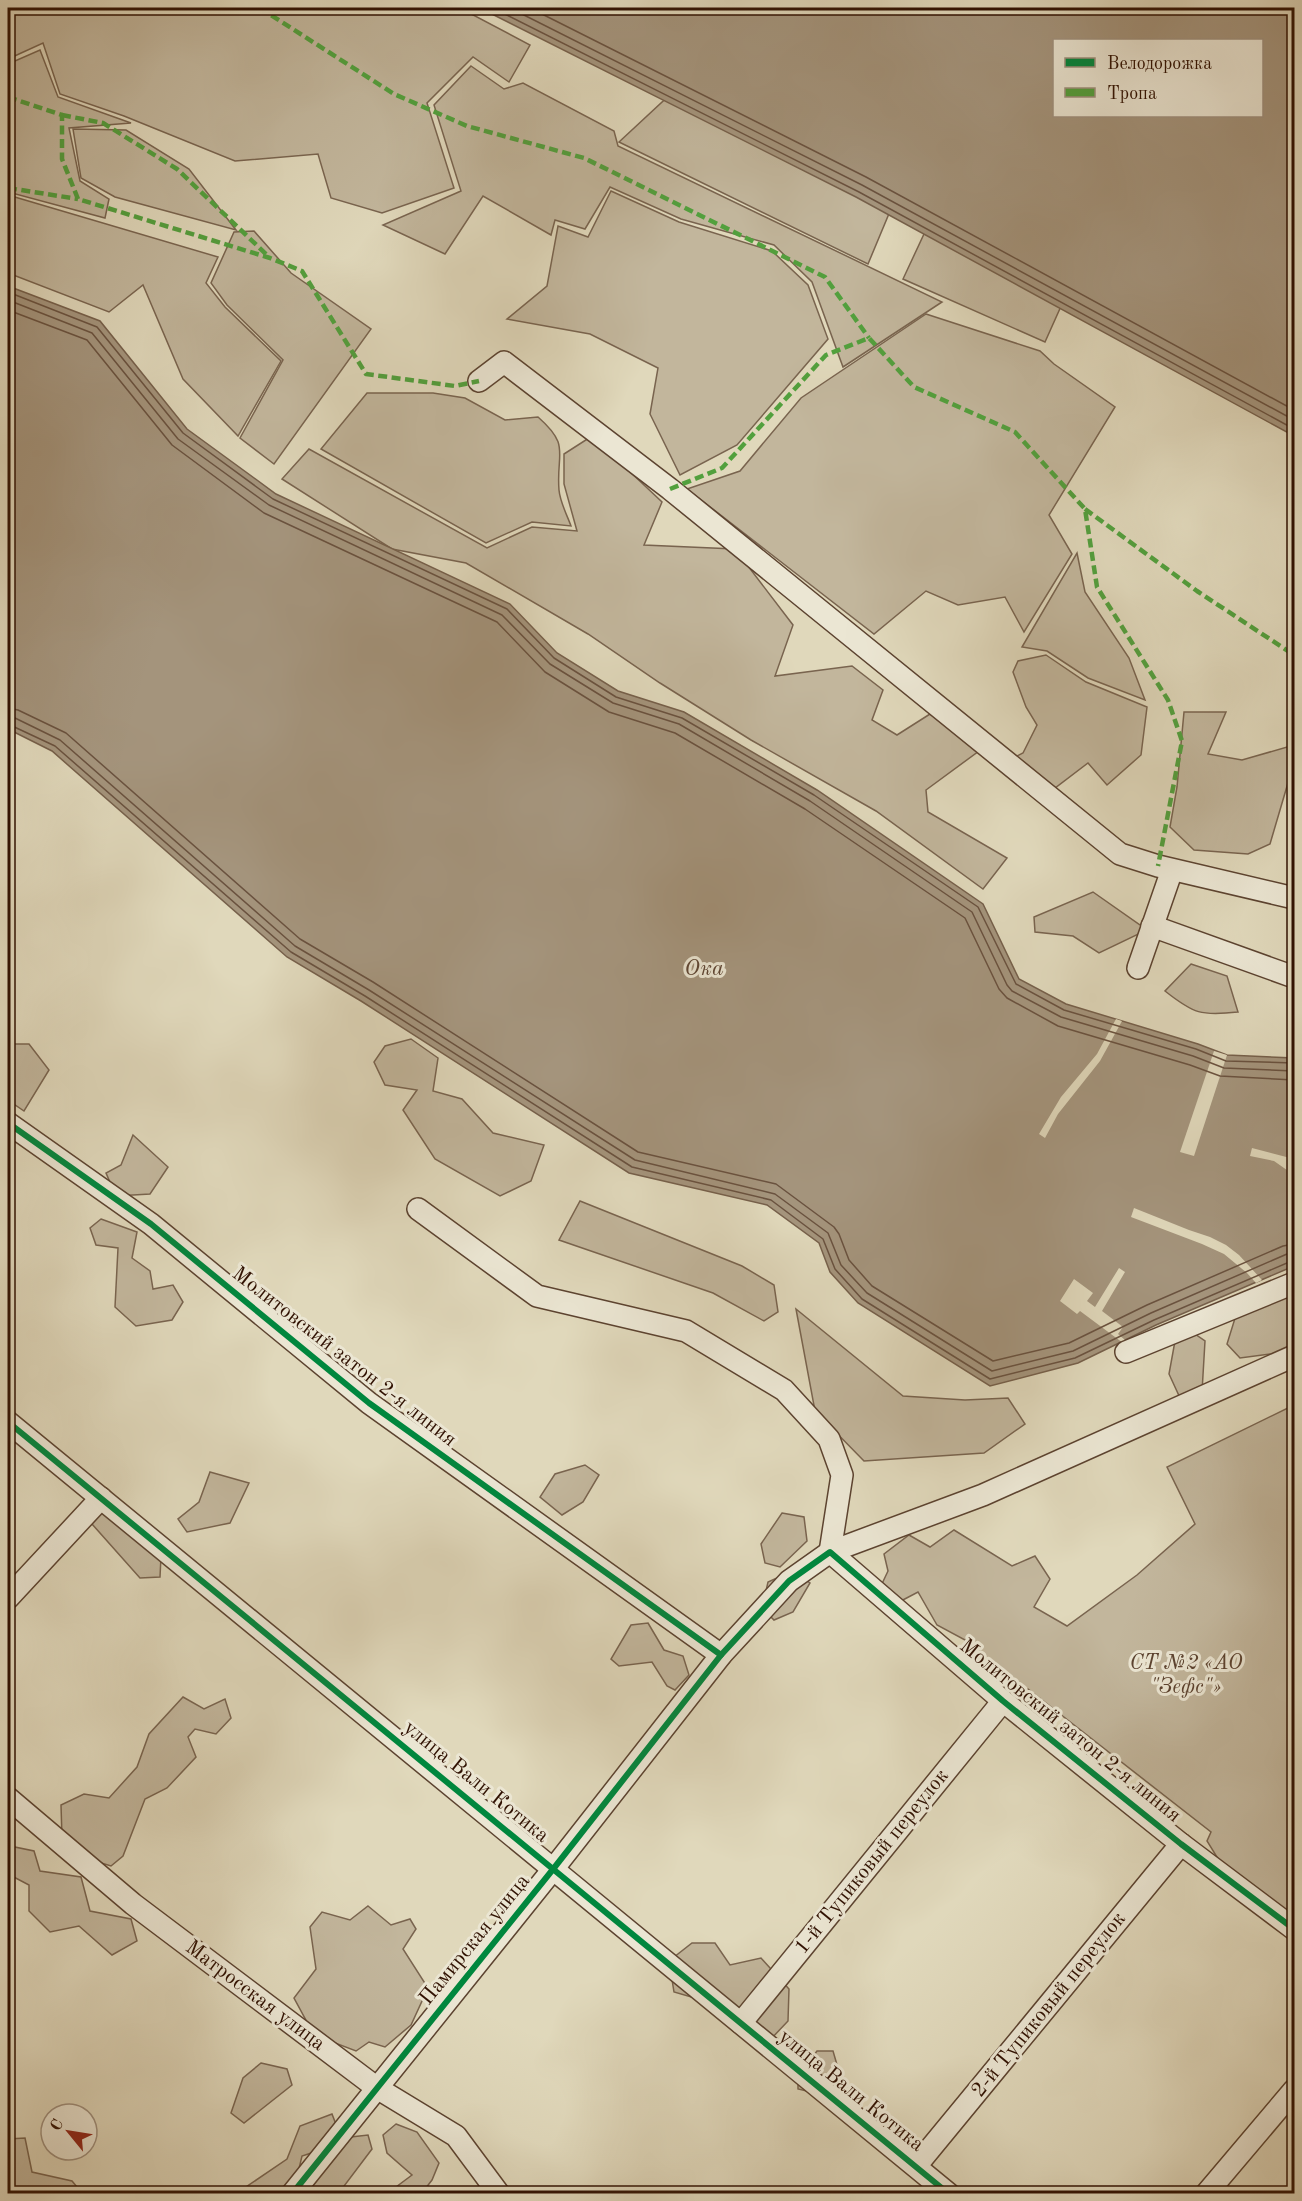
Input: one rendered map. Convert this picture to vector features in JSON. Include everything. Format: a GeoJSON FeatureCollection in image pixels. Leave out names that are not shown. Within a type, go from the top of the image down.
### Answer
{"type":"FeatureCollection","features":[{"type":"Feature","properties":{"kind":"street"},"geometry":{"type":"LineString","coordinates":[[479,381],[504,362],[670,489],[1120,854],[1172,870],[1294,898]]}},
{"type":"Feature","properties":{"kind":"street"},"geometry":{"type":"LineString","coordinates":[[1138,968],[1172,870]]}},
{"type":"Feature","properties":{"kind":"street"},"geometry":{"type":"LineString","coordinates":[[1152,926],[1294,977]]}},
{"type":"Feature","properties":{"kind":"street","name":"Молитовский затон 2-я линия"},"geometry":{"type":"LineString","coordinates":[[8,1123],[151,1224],[369,1403],[721,1655]]}},
{"type":"Feature","properties":{"kind":"street"},"geometry":{"type":"LineString","coordinates":[[418,1209],[537,1296],[686,1331],[784,1390],[829,1439],[842,1475],[830,1552]]}},
{"type":"Feature","properties":{"kind":"street"},"geometry":{"type":"LineString","coordinates":[[1126,1352],[1294,1283]]}},
{"type":"Feature","properties":{"kind":"street","name":"Памирская улица"},"geometry":{"type":"LineString","coordinates":[[292,2193],[554,1868],[721,1655],[789,1581],[830,1552],[983,1495],[1294,1356]]}},
{"type":"Feature","properties":{"kind":"street","name":"улица Вали Котика"},"geometry":{"type":"LineString","coordinates":[[8,1422],[949,2193]]}},
{"type":"Feature","properties":{"kind":"street"},"geometry":{"type":"LineString","coordinates":[[8,1599],[101,1498]]}},
{"type":"Feature","properties":{"kind":"street","name":"Молитовский затон 2-я линия"},"geometry":{"type":"LineString","coordinates":[[830,1552],[1003,1701],[1181,1844],[1294,1929]]}},
{"type":"Feature","properties":{"kind":"street","name":"1-й Тупиковый переулок"},"geometry":{"type":"LineString","coordinates":[[741,2023],[1003,1701]]}},
{"type":"Feature","properties":{"kind":"street","name":"Матросская улица"},"geometry":{"type":"LineString","coordinates":[[8,1798],[133,1904],[377,2088],[456,2136],[499,2193]]}},
{"type":"Feature","properties":{"kind":"street","name":"2-й Тупиковый переулок"},"geometry":{"type":"LineString","coordinates":[[916,2166],[1181,1844]]}},
{"type":"Feature","properties":{"kind":"street"},"geometry":{"type":"LineString","coordinates":[[1206,2193],[1294,2091]]}},
{"type":"Feature","properties":{"kind":"green space"},"geometry":{"type":"Polygon","coordinates":[[[8,8],[460,8],[530,45],[509,82],[473,57],[427,103],[454,188],[382,213],[331,198],[318,154],[235,161],[124,116],[60,94],[43,43],[8,59],[8,8]]]}},
{"type":"Feature","properties":{"kind":"green space"},"geometry":{"type":"Polygon","coordinates":[[[40,50],[58,97],[131,123],[69,128],[80,181],[109,199],[105,218],[8,192],[8,64],[40,50]]]}},
{"type":"Feature","properties":{"kind":"green space"},"geometry":{"type":"Polygon","coordinates":[[[471,66],[504,89],[523,83],[614,131],[618,146],[942,302],[843,367],[812,282],[774,245],[681,219],[610,187],[585,229],[555,220],[551,235],[483,196],[445,254],[383,225],[461,191],[434,105],[471,66]]]}},
{"type":"Feature","properties":{"kind":"green space"},"geometry":{"type":"Polygon","coordinates":[[[674,91],[893,204],[868,264],[619,142],[674,91]]]}},
{"type":"Feature","properties":{"kind":"green space"},"geometry":{"type":"Polygon","coordinates":[[[73,129],[126,130],[189,169],[236,230],[115,197],[81,178],[73,129]]]}},
{"type":"Feature","properties":{"kind":"green space"},"geometry":{"type":"Polygon","coordinates":[[[611,191],[679,222],[772,251],[808,285],[828,339],[737,445],[680,475],[650,414],[658,368],[590,334],[507,319],[547,286],[558,226],[588,237],[611,191]]]}},
{"type":"Feature","properties":{"kind":"green space"},"geometry":{"type":"Polygon","coordinates":[[[8,195],[218,257],[206,283],[225,307],[281,361],[238,436],[183,379],[143,285],[109,312],[8,273],[8,195]]]}},
{"type":"Feature","properties":{"kind":"green space"},"geometry":{"type":"Polygon","coordinates":[[[931,219],[1066,295],[1045,342],[903,279],[931,219]]]}},
{"type":"Feature","properties":{"kind":"green space"},"geometry":{"type":"Polygon","coordinates":[[[254,231],[291,273],[371,329],[274,464],[240,438],[283,360],[227,305],[211,283],[234,232],[254,231]]]}},
{"type":"Feature","properties":{"kind":"green space"},"geometry":{"type":"Polygon","coordinates":[[[926,314],[1040,351],[1054,364],[1115,407],[1049,515],[1072,554],[1024,632],[1005,597],[958,605],[926,591],[874,634],[687,489],[740,471],[801,398],[926,314]]]}},
{"type":"Feature","properties":{"kind":"green space"},"geometry":{"type":"Polygon","coordinates":[[[367,393],[433,393],[465,398],[505,420],[538,417],[555,435],[558,443],[560,495],[571,526],[532,522],[486,543],[321,449],[367,393]]]}},
{"type":"Feature","properties":{"kind":"green space"},"geometry":{"type":"Polygon","coordinates":[[[592,436],[662,502],[644,545],[735,549],[793,625],[775,676],[852,666],[883,690],[872,720],[897,735],[930,714],[979,751],[926,790],[928,812],[1007,858],[983,889],[876,811],[751,740],[660,683],[588,634],[466,563],[392,549],[282,479],[309,449],[487,548],[532,527],[577,531],[564,484],[564,454],[592,436]]]}},
{"type":"Feature","properties":{"kind":"green space"},"geometry":{"type":"Polygon","coordinates":[[[1077,553],[1085,592],[1129,658],[1145,700],[1088,678],[1047,651],[1022,647],[1077,553]]]}},
{"type":"Feature","properties":{"kind":"green space"},"geometry":{"type":"Polygon","coordinates":[[[1046,655],[1086,682],[1147,707],[1141,755],[1107,785],[1088,763],[1055,788],[1011,759],[1023,753],[1037,725],[1026,707],[1013,672],[1018,661],[1046,655]]]}},
{"type":"Feature","properties":{"kind":"green space"},"geometry":{"type":"Polygon","coordinates":[[[1184,712],[1226,712],[1208,754],[1242,760],[1294,745],[1290,776],[1270,844],[1248,854],[1194,850],[1170,827],[1177,787],[1184,712]]]}},
{"type":"Feature","properties":{"kind":"green space"},"geometry":{"type":"Polygon","coordinates":[[[1093,892],[1147,930],[1099,953],[1073,936],[1035,932],[1034,917],[1093,892]]]}},
{"type":"Feature","properties":{"kind":"green space"},"geometry":{"type":"Polygon","coordinates":[[[1191,964],[1227,976],[1238,1012],[1215,1014],[1199,1012],[1183,1005],[1165,991],[1191,964]]]}},
{"type":"Feature","properties":{"kind":"green space"},"geometry":{"type":"Polygon","coordinates":[[[411,1039],[438,1058],[433,1091],[462,1099],[493,1133],[544,1145],[531,1181],[500,1196],[435,1159],[403,1110],[417,1090],[385,1085],[374,1062],[385,1046],[411,1039]]]}},
{"type":"Feature","properties":{"kind":"green space"},"geometry":{"type":"Polygon","coordinates":[[[10,1044],[29,1044],[49,1070],[24,1111],[8,1100],[10,1044]]]}},
{"type":"Feature","properties":{"kind":"green space"},"geometry":{"type":"Polygon","coordinates":[[[133,1135],[168,1167],[150,1194],[116,1196],[106,1173],[121,1165],[133,1135]]]}},
{"type":"Feature","properties":{"kind":"green space"},"geometry":{"type":"Polygon","coordinates":[[[580,1201],[742,1266],[774,1285],[778,1312],[764,1321],[713,1293],[559,1240],[580,1201]]]}},
{"type":"Feature","properties":{"kind":"green space"},"geometry":{"type":"Polygon","coordinates":[[[101,1219],[137,1232],[132,1258],[150,1271],[153,1289],[173,1285],[183,1302],[172,1320],[136,1326],[115,1307],[118,1248],[96,1245],[90,1228],[101,1219]]]}},
{"type":"Feature","properties":{"kind":"green space"},"geometry":{"type":"Polygon","coordinates":[[[1285,1294],[1294,1308],[1294,1351],[1240,1358],[1227,1344],[1236,1315],[1285,1294]]]}},
{"type":"Feature","properties":{"kind":"green space"},"geometry":{"type":"Polygon","coordinates":[[[796,1309],[903,1396],[965,1400],[1008,1398],[1025,1424],[984,1453],[864,1461],[815,1411],[796,1309]]]}},
{"type":"Feature","properties":{"kind":"green space"},"geometry":{"type":"Polygon","coordinates":[[[1189,1330],[1205,1341],[1202,1392],[1181,1400],[1169,1374],[1175,1341],[1189,1330]]]}},
{"type":"Feature","properties":{"kind":"green space","name":"СТ №2 «АО \"Зефс\"»"},"geometry":{"type":"Polygon","coordinates":[[[1294,1405],[1294,1914],[1273,1904],[1220,1862],[1207,1841],[1211,1832],[1028,1689],[1018,1691],[975,1670],[967,1641],[937,1625],[918,1592],[899,1602],[880,1588],[888,1571],[884,1554],[909,1535],[930,1547],[954,1530],[1012,1566],[1035,1556],[1050,1579],[1034,1607],[1067,1626],[1137,1575],[1195,1524],[1167,1467],[1294,1405]]]}},
{"type":"Feature","properties":{"kind":"green space"},"geometry":{"type":"Polygon","coordinates":[[[585,1465],[599,1475],[583,1502],[562,1515],[540,1497],[555,1474],[585,1465]]]}},
{"type":"Feature","properties":{"kind":"green space"},"geometry":{"type":"Polygon","coordinates":[[[210,1472],[249,1483],[230,1523],[187,1532],[178,1519],[199,1502],[210,1472]]]}},
{"type":"Feature","properties":{"kind":"green space"},"geometry":{"type":"Polygon","coordinates":[[[95,1511],[114,1511],[161,1556],[160,1577],[140,1578],[92,1524],[95,1511]]]}},
{"type":"Feature","properties":{"kind":"green space"},"geometry":{"type":"Polygon","coordinates":[[[782,1513],[804,1517],[807,1541],[780,1567],[765,1563],[761,1544],[782,1513]]]}},
{"type":"Feature","properties":{"kind":"green space"},"geometry":{"type":"Polygon","coordinates":[[[792,1571],[810,1583],[793,1612],[774,1620],[762,1608],[768,1582],[792,1571]]]}},
{"type":"Feature","properties":{"kind":"green space"},"geometry":{"type":"Polygon","coordinates":[[[648,1623],[664,1650],[683,1656],[689,1675],[675,1690],[667,1686],[652,1662],[619,1666],[611,1659],[631,1625],[648,1623]]]}},
{"type":"Feature","properties":{"kind":"green space"},"geometry":{"type":"Polygon","coordinates":[[[183,1697],[204,1709],[225,1699],[231,1718],[216,1734],[195,1729],[188,1737],[196,1757],[167,1788],[145,1799],[123,1856],[111,1866],[85,1858],[62,1838],[61,1805],[84,1794],[109,1798],[137,1767],[149,1734],[183,1697]]]}},
{"type":"Feature","properties":{"kind":"green space"},"geometry":{"type":"Polygon","coordinates":[[[8,1834],[15,1847],[34,1851],[40,1871],[81,1877],[90,1911],[131,1919],[137,1941],[112,1955],[79,1926],[50,1932],[29,1911],[29,1885],[8,1874],[8,1834]]]}},
{"type":"Feature","properties":{"kind":"green space"},"geometry":{"type":"Polygon","coordinates":[[[368,1906],[391,1925],[410,1919],[416,1929],[403,1949],[428,1988],[411,2025],[385,2047],[369,2042],[356,2051],[314,2035],[294,1998],[316,1969],[310,1927],[322,1912],[350,1920],[368,1906]]]}},
{"type":"Feature","properties":{"kind":"green space"},"geometry":{"type":"Polygon","coordinates":[[[692,1943],[715,1943],[730,1965],[761,1958],[789,1989],[788,2021],[770,2040],[729,2008],[674,1992],[669,1961],[692,1943]]]}},
{"type":"Feature","properties":{"kind":"green space"},"geometry":{"type":"Polygon","coordinates":[[[817,2051],[833,2051],[840,2075],[823,2095],[798,2089],[798,2076],[817,2051]]]}},
{"type":"Feature","properties":{"kind":"green space"},"geometry":{"type":"Polygon","coordinates":[[[261,2063],[287,2069],[292,2085],[244,2123],[231,2113],[243,2078],[261,2063]]]}},
{"type":"Feature","properties":{"kind":"green space"},"geometry":{"type":"Polygon","coordinates":[[[332,2114],[337,2127],[320,2150],[302,2156],[297,2177],[282,2193],[242,2194],[243,2189],[287,2159],[300,2126],[332,2114]]]}},
{"type":"Feature","properties":{"kind":"green space"},"geometry":{"type":"Polygon","coordinates":[[[396,2124],[417,2132],[439,2163],[432,2180],[422,2193],[388,2193],[412,2175],[387,2153],[383,2135],[396,2124]]]}},
{"type":"Feature","properties":{"kind":"green space"},"geometry":{"type":"Polygon","coordinates":[[[368,2135],[372,2149],[341,2190],[345,2193],[303,2194],[351,2137],[368,2135]]]}},
{"type":"Feature","properties":{"kind":"green space"},"geometry":{"type":"Polygon","coordinates":[[[25,2138],[32,2172],[72,2181],[82,2193],[8,2193],[8,2139],[25,2138]]]}},
{"type":"Feature","properties":{"kind":"water"},"geometry":{"type":"Polygon","coordinates":[[[480,8],[1294,8],[1294,436],[856,197],[480,8]]]}},
{"type":"Feature","properties":{"kind":"water","name":"Ока"},"geometry":{"type":"Polygon","coordinates":[[[8,286],[100,321],[187,429],[276,494],[510,604],[557,653],[618,691],[684,712],[817,790],[983,904],[1019,979],[1066,1004],[1227,1055],[1294,1058],[1294,1266],[1156,1325],[1078,1363],[990,1386],[858,1303],[830,1272],[819,1243],[767,1205],[629,1173],[361,1001],[287,957],[52,751],[8,729],[8,286]]]}},
{"type":"Feature","properties":{"kind":"pier"},"geometry":{"type":"Polygon","coordinates":[[[1116,1019],[1122,1021],[1100,1061],[1058,1114],[1045,1138],[1039,1134],[1061,1097],[1097,1054],[1116,1019]]]}},
{"type":"Feature","properties":{"kind":"pier"},"geometry":{"type":"Polygon","coordinates":[[[1214,1051],[1227,1055],[1194,1156],[1180,1152],[1214,1051]]]}},
{"type":"Feature","properties":{"kind":"pier"},"geometry":{"type":"Polygon","coordinates":[[[1252,1148],[1294,1159],[1294,1175],[1274,1161],[1250,1156],[1252,1148]]]}},
{"type":"Feature","properties":{"kind":"pier"},"geometry":{"type":"Polygon","coordinates":[[[1134,1208],[1226,1245],[1239,1255],[1262,1280],[1256,1283],[1224,1254],[1131,1217],[1134,1208]]]}},
{"type":"Feature","properties":{"kind":"pier"},"geometry":{"type":"Polygon","coordinates":[[[1119,1268],[1125,1272],[1102,1311],[1123,1327],[1118,1334],[1125,1340],[1123,1343],[1080,1311],[1077,1314],[1060,1301],[1074,1279],[1093,1293],[1087,1301],[1095,1307],[1119,1268]]]}},
{"type":"Feature","properties":{"kind":"marked path"},"geometry":{"type":"LineString","coordinates":[[260,8],[394,94],[467,126],[584,158],[825,277],[869,338]]}},
{"type":"Feature","properties":{"kind":"marked path"},"geometry":{"type":"LineString","coordinates":[[8,97],[62,115],[62,159],[78,199],[270,258],[302,271],[366,374],[455,386],[479,381]]}},
{"type":"Feature","properties":{"kind":"marked path"},"geometry":{"type":"LineString","coordinates":[[62,115],[103,123],[177,169],[268,256]]}},
{"type":"Feature","properties":{"kind":"marked path"},"geometry":{"type":"LineString","coordinates":[[8,188],[78,199]]}},
{"type":"Feature","properties":{"kind":"marked path"},"geometry":{"type":"LineString","coordinates":[[670,489],[722,468],[826,355],[869,338],[914,387],[1015,432],[1085,509],[1097,587],[1168,700],[1182,741],[1158,866]]}},
{"type":"Feature","properties":{"kind":"marked path"},"geometry":{"type":"LineString","coordinates":[[1085,509],[1197,591],[1294,655]]}},
{"type":"Feature","properties":{"kind":"cycle path"},"geometry":{"type":"LineString","coordinates":[[8,1123],[151,1224],[369,1403],[721,1655]]}},
{"type":"Feature","properties":{"kind":"cycle path"},"geometry":{"type":"LineString","coordinates":[[8,1422],[949,2194]]}},
{"type":"Feature","properties":{"kind":"cycle path"},"geometry":{"type":"LineString","coordinates":[[292,2194],[554,1868],[721,1655],[789,1581],[830,1552],[1003,1701],[1181,1844],[1294,1929]]}}]}
